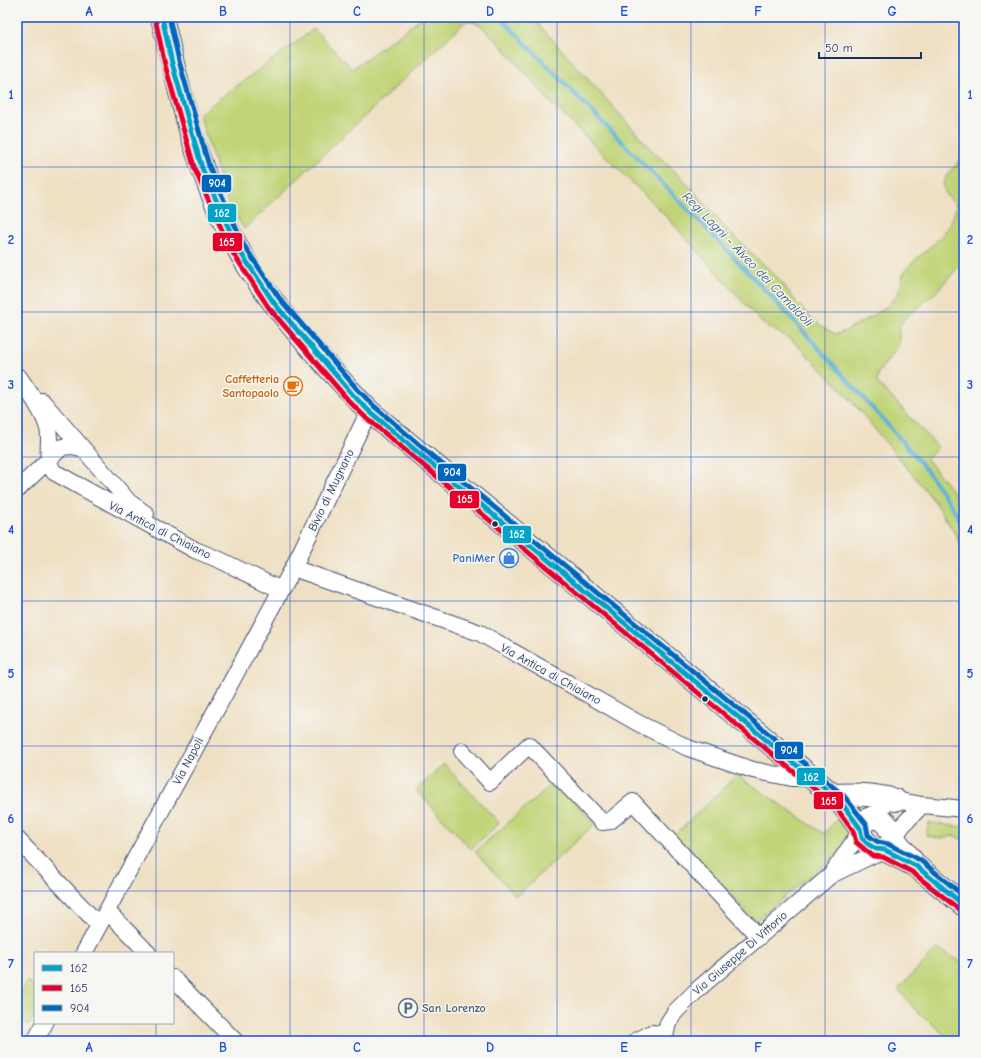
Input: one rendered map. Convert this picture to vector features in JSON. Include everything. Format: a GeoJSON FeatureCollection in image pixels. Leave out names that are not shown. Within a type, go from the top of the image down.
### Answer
{"type":"FeatureCollection","features":[{"type":"Feature","properties":{"kind":"main road"},"geometry":{"type":"LineString","coordinates":[[162,17],[172,63],[202,168],[237,247],[274,304],[306,342],[369,411],[866,824],[887,824],[892,831],[887,846],[916,866],[964,905]]}},
{"type":"Feature","properties":{"kind":"main road"},"geometry":{"type":"LineString","coordinates":[[836,798],[858,794],[881,796],[895,800]]}},
{"type":"Feature","properties":{"kind":"street","name":"Via Antica di Chiaiano"},"geometry":{"type":"LineString","coordinates":[[18,376],[49,408],[81,448],[137,508],[195,540],[220,560]]}},
{"type":"Feature","properties":{"kind":"street","name":"Via Antica di Chiaiano"},"geometry":{"type":"LineString","coordinates":[[18,376],[48,426],[48,460],[49,466],[54,472],[100,499],[195,550],[220,560],[281,590]]}},
{"type":"Feature","properties":{"kind":"street","name":"Bivio di Mugnano"},"geometry":{"type":"LineString","coordinates":[[293,568],[369,411]]}},
{"type":"Feature","properties":{"kind":"street"},"geometry":{"type":"LineString","coordinates":[[17,490],[62,448],[72,446],[81,448]]}},
{"type":"Feature","properties":{"kind":"street","name":"Via Antica di Chiaiano"},"geometry":{"type":"LineString","coordinates":[[100,499],[110,496],[116,487]]}},
{"type":"Feature","properties":{"kind":"street","name":"Via Antica di Chiaiano"},"geometry":{"type":"LineString","coordinates":[[293,568],[480,633],[638,723],[688,748],[753,770],[786,777],[802,778],[806,774]]}},
{"type":"Feature","properties":{"kind":"street","name":"Via Napoli"},"geometry":{"type":"LineString","coordinates":[[85,952],[293,568]]}},
{"type":"Feature","properties":{"kind":"street"},"geometry":{"type":"LineString","coordinates":[[462,751],[490,782],[529,745],[602,822],[610,821],[633,802],[758,937]]}},
{"type":"Feature","properties":{"kind":"street"},"geometry":{"type":"LineString","coordinates":[[895,800],[922,805],[964,809]]}},
{"type":"Feature","properties":{"kind":"street","name":"Via Giuseppe Di Vittorio"},"geometry":{"type":"LineString","coordinates":[[831,875],[866,824],[886,804],[895,800]]}},
{"type":"Feature","properties":{"kind":"street"},"geometry":{"type":"LineString","coordinates":[[887,846],[907,820],[922,805]]}},
{"type":"Feature","properties":{"kind":"street"},"geometry":{"type":"LineString","coordinates":[[17,839],[99,925]]}},
{"type":"Feature","properties":{"kind":"street","name":"Via Giuseppe Di Vittorio"},"geometry":{"type":"LineString","coordinates":[[662,1039],[668,1023],[679,1007],[758,937],[831,875],[887,846]]}},
{"type":"Feature","properties":{"kind":"street"},"geometry":{"type":"LineString","coordinates":[[107,911],[147,952]]}},
{"type":"Feature","properties":{"kind":"street"},"geometry":{"type":"LineString","coordinates":[[174,979],[235,1041]]}},
{"type":"Feature","properties":{"kind":"street"},"geometry":{"type":"LineString","coordinates":[[35,1041],[44,1024]]}},
{"type":"Feature","properties":{"kind":"street"},"geometry":{"type":"LineString","coordinates":[[636,1041],[652,1033],[662,1039]]}},
{"type":"Feature","properties":{"kind":"green space"},"geometry":{"type":"Polygon","coordinates":[[[421,17],[532,17],[651,149],[684,180],[728,231],[781,281],[797,303],[812,319],[836,334],[843,332],[865,320],[881,311],[888,305],[898,293],[906,269],[938,239],[950,224],[956,205],[945,191],[945,180],[948,174],[964,156],[964,261],[935,293],[904,319],[899,327],[899,345],[878,373],[877,382],[938,447],[927,459],[964,506],[964,551],[936,503],[844,392],[793,341],[762,323],[665,215],[552,104],[500,44],[481,26],[473,22],[466,21],[244,229],[227,201],[199,114],[314,29],[352,69],[421,17]]]}},
{"type":"Feature","properties":{"kind":"green space"},"geometry":{"type":"Polygon","coordinates":[[[444,764],[499,823],[471,849],[416,790],[444,764]]]}},
{"type":"Feature","properties":{"kind":"green space"},"geometry":{"type":"Polygon","coordinates":[[[737,775],[824,834],[837,819],[853,833],[837,854],[755,921],[675,835],[737,775]]]}},
{"type":"Feature","properties":{"kind":"green space"},"geometry":{"type":"Polygon","coordinates":[[[555,781],[595,824],[516,896],[475,852],[555,781]]]}},
{"type":"Feature","properties":{"kind":"green space"},"geometry":{"type":"Polygon","coordinates":[[[929,823],[964,827],[964,840],[952,836],[940,839],[926,835],[929,823]]]}},
{"type":"Feature","properties":{"kind":"green space"},"geometry":{"type":"Polygon","coordinates":[[[937,949],[964,963],[964,1041],[952,1041],[915,1009],[898,989],[937,949]]]}},
{"type":"Feature","properties":{"kind":"green space"},"geometry":{"type":"Polygon","coordinates":[[[27,981],[34,985],[34,1016],[29,1025],[17,1018],[17,1000],[27,981]]]}},
{"type":"Feature","properties":{"kind":"waterway","name":"Regi Lagni - Alveo dei Camaldoli"},"geometry":{"type":"LineString","coordinates":[[500,17],[709,232],[832,363],[920,462],[951,505],[964,528]]}},
{"type":"Feature","properties":{"kind":"transit line","name":"162"},"geometry":{"type":"LineString","coordinates":[[162,17],[172,63],[202,168],[237,247],[274,303],[353,395],[369,411],[427,460],[840,801],[860,828],[862,838],[868,844],[876,849],[885,850],[916,866],[964,905]]}},
{"type":"Feature","properties":{"kind":"transit line","name":"904"},"geometry":{"type":"LineString","coordinates":[[169,17],[179,61],[209,166],[243,244],[280,299],[358,390],[374,406],[431,455],[844,796],[866,824],[868,835],[878,842],[888,844],[920,860],[964,896]]}},
{"type":"Feature","properties":{"kind":"transit line","name":"165"},"geometry":{"type":"LineString","coordinates":[[155,18],[165,65],[195,170],[231,250],[269,308],[348,400],[364,416],[835,806],[853,831],[856,842],[864,849],[873,856],[883,857],[912,872],[960,910]]}},
{"type":"Feature","properties":{"kind":"place","name":"Caffetteria Santopaolo"},"geometry":{"type":"Point","coordinates":[293,386]}},
{"type":"Feature","properties":{"kind":"place","name":"PaniMer"},"geometry":{"type":"Point","coordinates":[509,558]}},
{"type":"Feature","properties":{"kind":"place","name":"San Lorenzo"},"geometry":{"type":"Point","coordinates":[408,1008]}}]}
